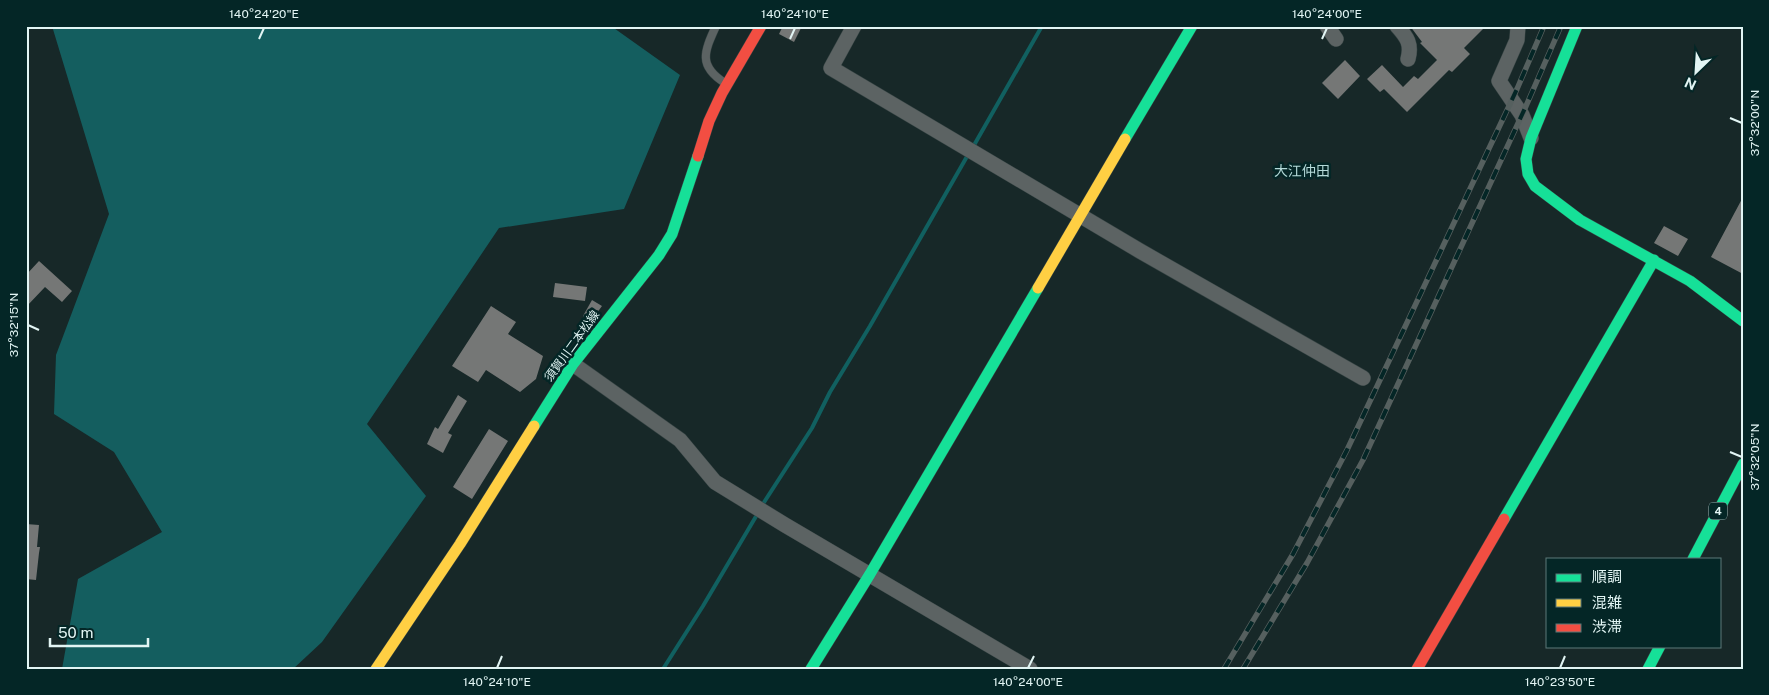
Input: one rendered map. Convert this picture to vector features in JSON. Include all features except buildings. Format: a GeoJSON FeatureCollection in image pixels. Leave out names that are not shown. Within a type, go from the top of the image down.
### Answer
{"type":"FeatureCollection","features":[{"type":"Feature","properties":{"kind":"main road","name":"須賀川二本松線"},"geometry":{"type":"LineString","coordinates":[[376,669],[460,544],[573,364],[659,256],[672,234],[709,121],[727,84],[761,26]]}},
{"type":"Feature","properties":{"kind":"main road"},"geometry":{"type":"LineString","coordinates":[[811,669],[870,574],[1192,26]]}},
{"type":"Feature","properties":{"kind":"main road"},"geometry":{"type":"LineString","coordinates":[[1577,26],[1531,138],[1526,158],[1528,174],[1535,186],[1580,220],[1690,281],[1743,321]]}},
{"type":"Feature","properties":{"kind":"main road"},"geometry":{"type":"LineString","coordinates":[[1417,669],[1654,260]]}},
{"type":"Feature","properties":{"kind":"main road","name":"4"},"geometry":{"type":"LineString","coordinates":[[1694,558],[1743,464]]}},
{"type":"Feature","properties":{"kind":"main road"},"geometry":{"type":"LineString","coordinates":[[1648,669],[1659,648]]}},
{"type":"Feature","properties":{"kind":"street"},"geometry":{"type":"LineString","coordinates":[[854,26],[831,68],[1081,216],[1363,378]]}},
{"type":"Feature","properties":{"kind":"street"},"geometry":{"type":"LineString","coordinates":[[1397,26],[1409,42],[1410,51],[1408,59]]}},
{"type":"Feature","properties":{"kind":"street"},"geometry":{"type":"LineString","coordinates":[[1518,26],[1517,40],[1499,81],[1522,115],[1531,138]]}},
{"type":"Feature","properties":{"kind":"street"},"geometry":{"type":"LineString","coordinates":[[573,364],[680,440],[715,482],[1030,669]]}},
{"type":"Feature","properties":{"kind":"lane"},"geometry":{"type":"LineString","coordinates":[[716,26],[706,47],[706,65],[714,76],[727,84]]}},
{"type":"Feature","properties":{"kind":"shaded area"},"geometry":{"type":"Polygon","coordinates":[[[52,26],[611,26],[680,75],[624,209],[499,228],[367,424],[426,496],[322,642],[293,669],[62,669],[78,579],[162,532],[114,452],[54,414],[56,355],[109,214],[52,26]]]}},
{"type":"Feature","properties":{"kind":"waterway"},"geometry":{"type":"LineString","coordinates":[[973,147],[1042,26]]}},
{"type":"Feature","properties":{"kind":"waterway"},"geometry":{"type":"LineString","coordinates":[[761,507],[812,428],[830,392],[969,153]]}},
{"type":"Feature","properties":{"kind":"waterway"},"geometry":{"type":"LineString","coordinates":[[663,669],[758,513]]}},
{"type":"Feature","properties":{"kind":"railway"},"geometry":{"type":"LineString","coordinates":[[1224,669],[1293,554],[1347,450],[1517,89],[1544,26]]}},
{"type":"Feature","properties":{"kind":"railway"},"geometry":{"type":"LineString","coordinates":[[1243,669],[1307,563],[1363,460],[1561,26]]}},
{"type":"Feature","properties":{"kind":"traffic: fast"},"geometry":{"type":"LineString","coordinates":[[1125,139],[1192,26]]}},
{"type":"Feature","properties":{"kind":"traffic: fast"},"geometry":{"type":"LineString","coordinates":[[1577,26],[1531,138],[1526,159],[1528,174],[1535,186],[1580,220],[1690,281],[1743,321]]}},
{"type":"Feature","properties":{"kind":"traffic: fast"},"geometry":{"type":"LineString","coordinates":[[534,426],[573,364],[659,255],[672,234],[698,156]]}},
{"type":"Feature","properties":{"kind":"traffic: fast"},"geometry":{"type":"LineString","coordinates":[[1504,519],[1654,260]]}},
{"type":"Feature","properties":{"kind":"traffic: fast"},"geometry":{"type":"LineString","coordinates":[[811,669],[870,574],[1038,288]]}},
{"type":"Feature","properties":{"kind":"traffic: fast"},"geometry":{"type":"LineString","coordinates":[[1694,558],[1743,464]]}},
{"type":"Feature","properties":{"kind":"traffic: fast"},"geometry":{"type":"LineString","coordinates":[[1648,669],[1659,648]]}},
{"type":"Feature","properties":{"kind":"traffic: slow"},"geometry":{"type":"LineString","coordinates":[[1038,288],[1125,139]]}},
{"type":"Feature","properties":{"kind":"traffic: slow"},"geometry":{"type":"LineString","coordinates":[[376,669],[460,544],[534,426]]}},
{"type":"Feature","properties":{"kind":"traffic: jam"},"geometry":{"type":"LineString","coordinates":[[698,156],[709,121],[722,93],[761,26]]}},
{"type":"Feature","properties":{"kind":"traffic: jam"},"geometry":{"type":"LineString","coordinates":[[1417,669],[1504,519]]}},
{"type":"Feature","properties":{"kind":"district","name":"大江仲田"},"geometry":{"type":"Point","coordinates":[1302,171]}}]}
